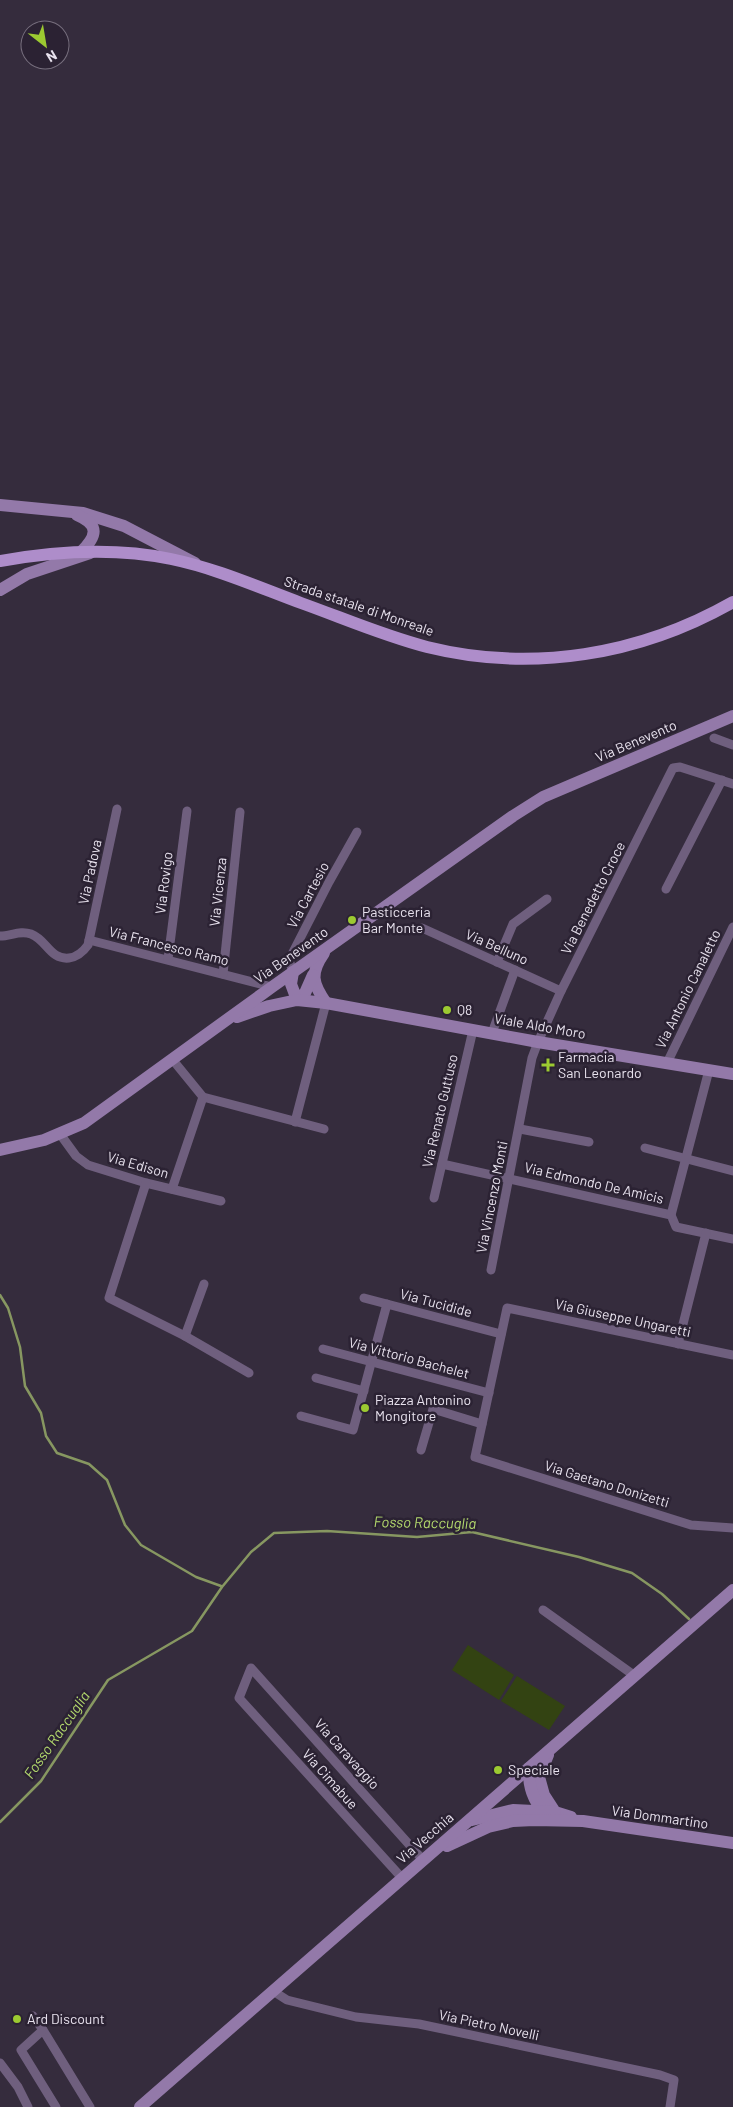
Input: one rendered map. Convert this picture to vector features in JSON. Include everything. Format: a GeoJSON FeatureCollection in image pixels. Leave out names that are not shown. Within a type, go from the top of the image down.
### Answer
{"type":"FeatureCollection","features":[{"type":"Feature","properties":{"kind":"main road"},"geometry":{"type":"LineString","coordinates":[[0,505],[83,512],[124,526],[203,568]]}},
{"type":"Feature","properties":{"kind":"main road"},"geometry":{"type":"LineString","coordinates":[[0,590],[27,574],[87,552],[94,534],[94,528],[86,519],[60,511]]}},
{"type":"Feature","properties":{"kind":"main road","name":"Strada statale di Monreale"},"geometry":{"type":"LineString","coordinates":[[0,561],[32,556],[115,551],[170,559],[203,568],[378,631],[427,646],[481,657],[533,659],[592,654],[617,649],[676,631],[733,602]]}},
{"type":"Feature","properties":{"kind":"main road","name":"Via Benevento"},"geometry":{"type":"LineString","coordinates":[[0,1150],[60,1134],[84,1123],[326,948],[513,816],[543,797],[733,716]]}},
{"type":"Feature","properties":{"kind":"main road"},"geometry":{"type":"LineString","coordinates":[[293,972],[291,984],[297,1000],[305,993],[317,962],[326,948]]}},
{"type":"Feature","properties":{"kind":"main road"},"geometry":{"type":"LineString","coordinates":[[313,975],[315,984],[326,1003]]}},
{"type":"Feature","properties":{"kind":"main road","name":"Viale Aldo Moro"},"geometry":{"type":"LineString","coordinates":[[226,1020],[269,1006],[297,1000],[326,1003],[538,1042],[733,1074]]}},
{"type":"Feature","properties":{"kind":"main road","name":"Via Vecchia"},"geometry":{"type":"LineString","coordinates":[[140,2107],[732,1591]]}},
{"type":"Feature","properties":{"kind":"main road"},"geometry":{"type":"LineString","coordinates":[[554,1747],[546,1759],[539,1777],[554,1816]]}},
{"type":"Feature","properties":{"kind":"main road"},"geometry":{"type":"LineString","coordinates":[[529,1768],[529,1787],[536,1804],[542,1811]]}},
{"type":"Feature","properties":{"kind":"main road"},"geometry":{"type":"LineString","coordinates":[[467,1822],[513,1810],[542,1811],[554,1816]]}},
{"type":"Feature","properties":{"kind":"main road"},"geometry":{"type":"LineString","coordinates":[[423,1860],[460,1838],[488,1827],[513,1821],[554,1816]]}},
{"type":"Feature","properties":{"kind":"main road","name":"Via Dommartino"},"geometry":{"type":"LineString","coordinates":[[554,1816],[733,1843]]}},
{"type":"Feature","properties":{"kind":"street"},"geometry":{"type":"LineString","coordinates":[[714,738],[733,745]]}},
{"type":"Feature","properties":{"kind":"street","name":"Via Benedetto Croce"},"geometry":{"type":"LineString","coordinates":[[538,1042],[561,991],[674,768],[680,767],[722,780]]}},
{"type":"Feature","properties":{"kind":"street"},"geometry":{"type":"LineString","coordinates":[[666,888],[722,780],[733,784]]}},
{"type":"Feature","properties":{"kind":"street","name":"Via Padova"},"geometry":{"type":"LineString","coordinates":[[89,940],[116,809]]}},
{"type":"Feature","properties":{"kind":"street","name":"Via Rovigo"},"geometry":{"type":"LineString","coordinates":[[168,959],[187,811]]}},
{"type":"Feature","properties":{"kind":"street","name":"Via Vicenza"},"geometry":{"type":"LineString","coordinates":[[223,974],[240,812]]}},
{"type":"Feature","properties":{"kind":"street","name":"Via Cartesio"},"geometry":{"type":"LineString","coordinates":[[293,972],[289,960],[329,882],[358,832]]}},
{"type":"Feature","properties":{"kind":"street"},"geometry":{"type":"LineString","coordinates":[[497,962],[513,924],[547,899]]}},
{"type":"Feature","properties":{"kind":"street","name":"Via Antonio Canaletto"},"geometry":{"type":"LineString","coordinates":[[667,1063],[733,927]]}},
{"type":"Feature","properties":{"kind":"street","name":"Via Belluno"},"geometry":{"type":"LineString","coordinates":[[422,928],[561,991]]}},
{"type":"Feature","properties":{"kind":"street"},"geometry":{"type":"LineString","coordinates":[[0,936],[19,932],[28,933],[41,940],[53,954],[62,958],[73,957],[82,952],[88,945],[89,940]]}},
{"type":"Feature","properties":{"kind":"street","name":"Via Francesco Ramo"},"geometry":{"type":"LineString","coordinates":[[89,940],[272,987]]}},
{"type":"Feature","properties":{"kind":"street"},"geometry":{"type":"LineString","coordinates":[[492,1033],[515,970]]}},
{"type":"Feature","properties":{"kind":"street"},"geometry":{"type":"LineString","coordinates":[[295,1122],[326,1003]]}},
{"type":"Feature","properties":{"kind":"street","name":"Via Renato Guttuso"},"geometry":{"type":"LineString","coordinates":[[434,1198],[473,1030]]}},
{"type":"Feature","properties":{"kind":"street","name":"Via Vincenzo Monti"},"geometry":{"type":"LineString","coordinates":[[491,1270],[520,1129],[532,1058],[538,1042]]}},
{"type":"Feature","properties":{"kind":"street"},"geometry":{"type":"LineString","coordinates":[[172,1059],[203,1097],[324,1129]]}},
{"type":"Feature","properties":{"kind":"street"},"geometry":{"type":"LineString","coordinates":[[671,1215],[709,1070]]}},
{"type":"Feature","properties":{"kind":"street"},"geometry":{"type":"LineString","coordinates":[[172,1189],[203,1097]]}},
{"type":"Feature","properties":{"kind":"street","name":"Via Vincenzo Monti"},"geometry":{"type":"LineString","coordinates":[[520,1129],[589,1142]]}},
{"type":"Feature","properties":{"kind":"street","name":"Via Edison"},"geometry":{"type":"LineString","coordinates":[[60,1134],[76,1156],[88,1165],[146,1184],[221,1201]]}},
{"type":"Feature","properties":{"kind":"street"},"geometry":{"type":"LineString","coordinates":[[645,1148],[733,1172]]}},
{"type":"Feature","properties":{"kind":"street","name":"Via Edmondo De Amicis"},"geometry":{"type":"LineString","coordinates":[[442,1164],[671,1215],[676,1226],[733,1239]]}},
{"type":"Feature","properties":{"kind":"street"},"geometry":{"type":"LineString","coordinates":[[146,1184],[109,1298],[185,1336],[249,1373]]}},
{"type":"Feature","properties":{"kind":"street"},"geometry":{"type":"LineString","coordinates":[[678,1344],[706,1233]]}},
{"type":"Feature","properties":{"kind":"street"},"geometry":{"type":"LineString","coordinates":[[185,1336],[204,1284]]}},
{"type":"Feature","properties":{"kind":"street","name":"Via Tucidide"},"geometry":{"type":"LineString","coordinates":[[364,1298],[501,1334]]}},
{"type":"Feature","properties":{"kind":"street"},"geometry":{"type":"LineString","coordinates":[[301,1416],[353,1430],[361,1390],[387,1304]]}},
{"type":"Feature","properties":{"kind":"street","name":"Via Giuseppe Ungaretti"},"geometry":{"type":"LineString","coordinates":[[501,1334],[507,1308],[733,1355]]}},
{"type":"Feature","properties":{"kind":"street"},"geometry":{"type":"LineString","coordinates":[[421,1450],[433,1410],[482,1424],[501,1334]]}},
{"type":"Feature","properties":{"kind":"street","name":"Via Vittorio Bachelet"},"geometry":{"type":"LineString","coordinates":[[323,1349],[489,1393]]}},
{"type":"Feature","properties":{"kind":"street"},"geometry":{"type":"LineString","coordinates":[[316,1378],[361,1390]]}},
{"type":"Feature","properties":{"kind":"street","name":"Via Gaetano Donizetti"},"geometry":{"type":"LineString","coordinates":[[482,1424],[475,1457],[691,1525],[733,1528]]}},
{"type":"Feature","properties":{"kind":"street"},"geometry":{"type":"LineString","coordinates":[[543,1610],[635,1676]]}},
{"type":"Feature","properties":{"kind":"street","name":"Via Caravaggio"},"geometry":{"type":"LineString","coordinates":[[239,1698],[251,1668],[423,1860]]}},
{"type":"Feature","properties":{"kind":"street","name":"Via Cimabue"},"geometry":{"type":"LineString","coordinates":[[239,1698],[402,1878]]}},
{"type":"Feature","properties":{"kind":"street","name":"Via Pietro Novelli"},"geometry":{"type":"LineString","coordinates":[[273,1991],[287,2000],[356,2016],[418,2024],[660,2075],[674,2080],[670,2107]]}},
{"type":"Feature","properties":{"kind":"street"},"geometry":{"type":"LineString","coordinates":[[33,2016],[90,2107]]}},
{"type":"Feature","properties":{"kind":"street"},"geometry":{"type":"LineString","coordinates":[[43,2030],[21,2050],[56,2107]]}},
{"type":"Feature","properties":{"kind":"street"},"geometry":{"type":"LineString","coordinates":[[0,2063],[18,2087],[28,2107]]}},
{"type":"Feature","properties":{"kind":"green space"},"geometry":{"type":"Polygon","coordinates":[[[468,1645],[514,1675],[499,1700],[452,1670],[468,1645]]]}},
{"type":"Feature","properties":{"kind":"green space"},"geometry":{"type":"Polygon","coordinates":[[[517,1676],[565,1706],[549,1730],[501,1701],[517,1676]]]}},
{"type":"Feature","properties":{"kind":"waterway","name":"Fosso Raccuglia"},"geometry":{"type":"LineString","coordinates":[[0,1295],[8,1308],[20,1347],[25,1386],[41,1413],[46,1436],[57,1453],[89,1464],[107,1480],[125,1525],[141,1545],[196,1577],[221,1586]]}},
{"type":"Feature","properties":{"kind":"waterway","name":"Fosso Raccuglia"},"geometry":{"type":"LineString","coordinates":[[0,1822],[41,1781],[108,1680],[192,1631],[222,1587],[251,1552],[274,1533],[327,1531],[417,1537],[472,1532],[579,1557],[632,1573],[662,1594],[689,1619]]}},
{"type":"Feature","properties":{"kind":"place","name":"Pasticceria Bar Monte"},"geometry":{"type":"Point","coordinates":[352,920]}},
{"type":"Feature","properties":{"kind":"place","name":"Q8"},"geometry":{"type":"Point","coordinates":[447,1010]}},
{"type":"Feature","properties":{"kind":"place","name":"Farmacia San Leonardo"},"geometry":{"type":"Point","coordinates":[548,1065]}},
{"type":"Feature","properties":{"kind":"place","name":"Piazza Antonino Mongitore"},"geometry":{"type":"Point","coordinates":[365,1408]}},
{"type":"Feature","properties":{"kind":"place","name":"Speciale"},"geometry":{"type":"Point","coordinates":[498,1770]}},
{"type":"Feature","properties":{"kind":"place","name":"Ard Discount"},"geometry":{"type":"Point","coordinates":[17,2019]}}]}
